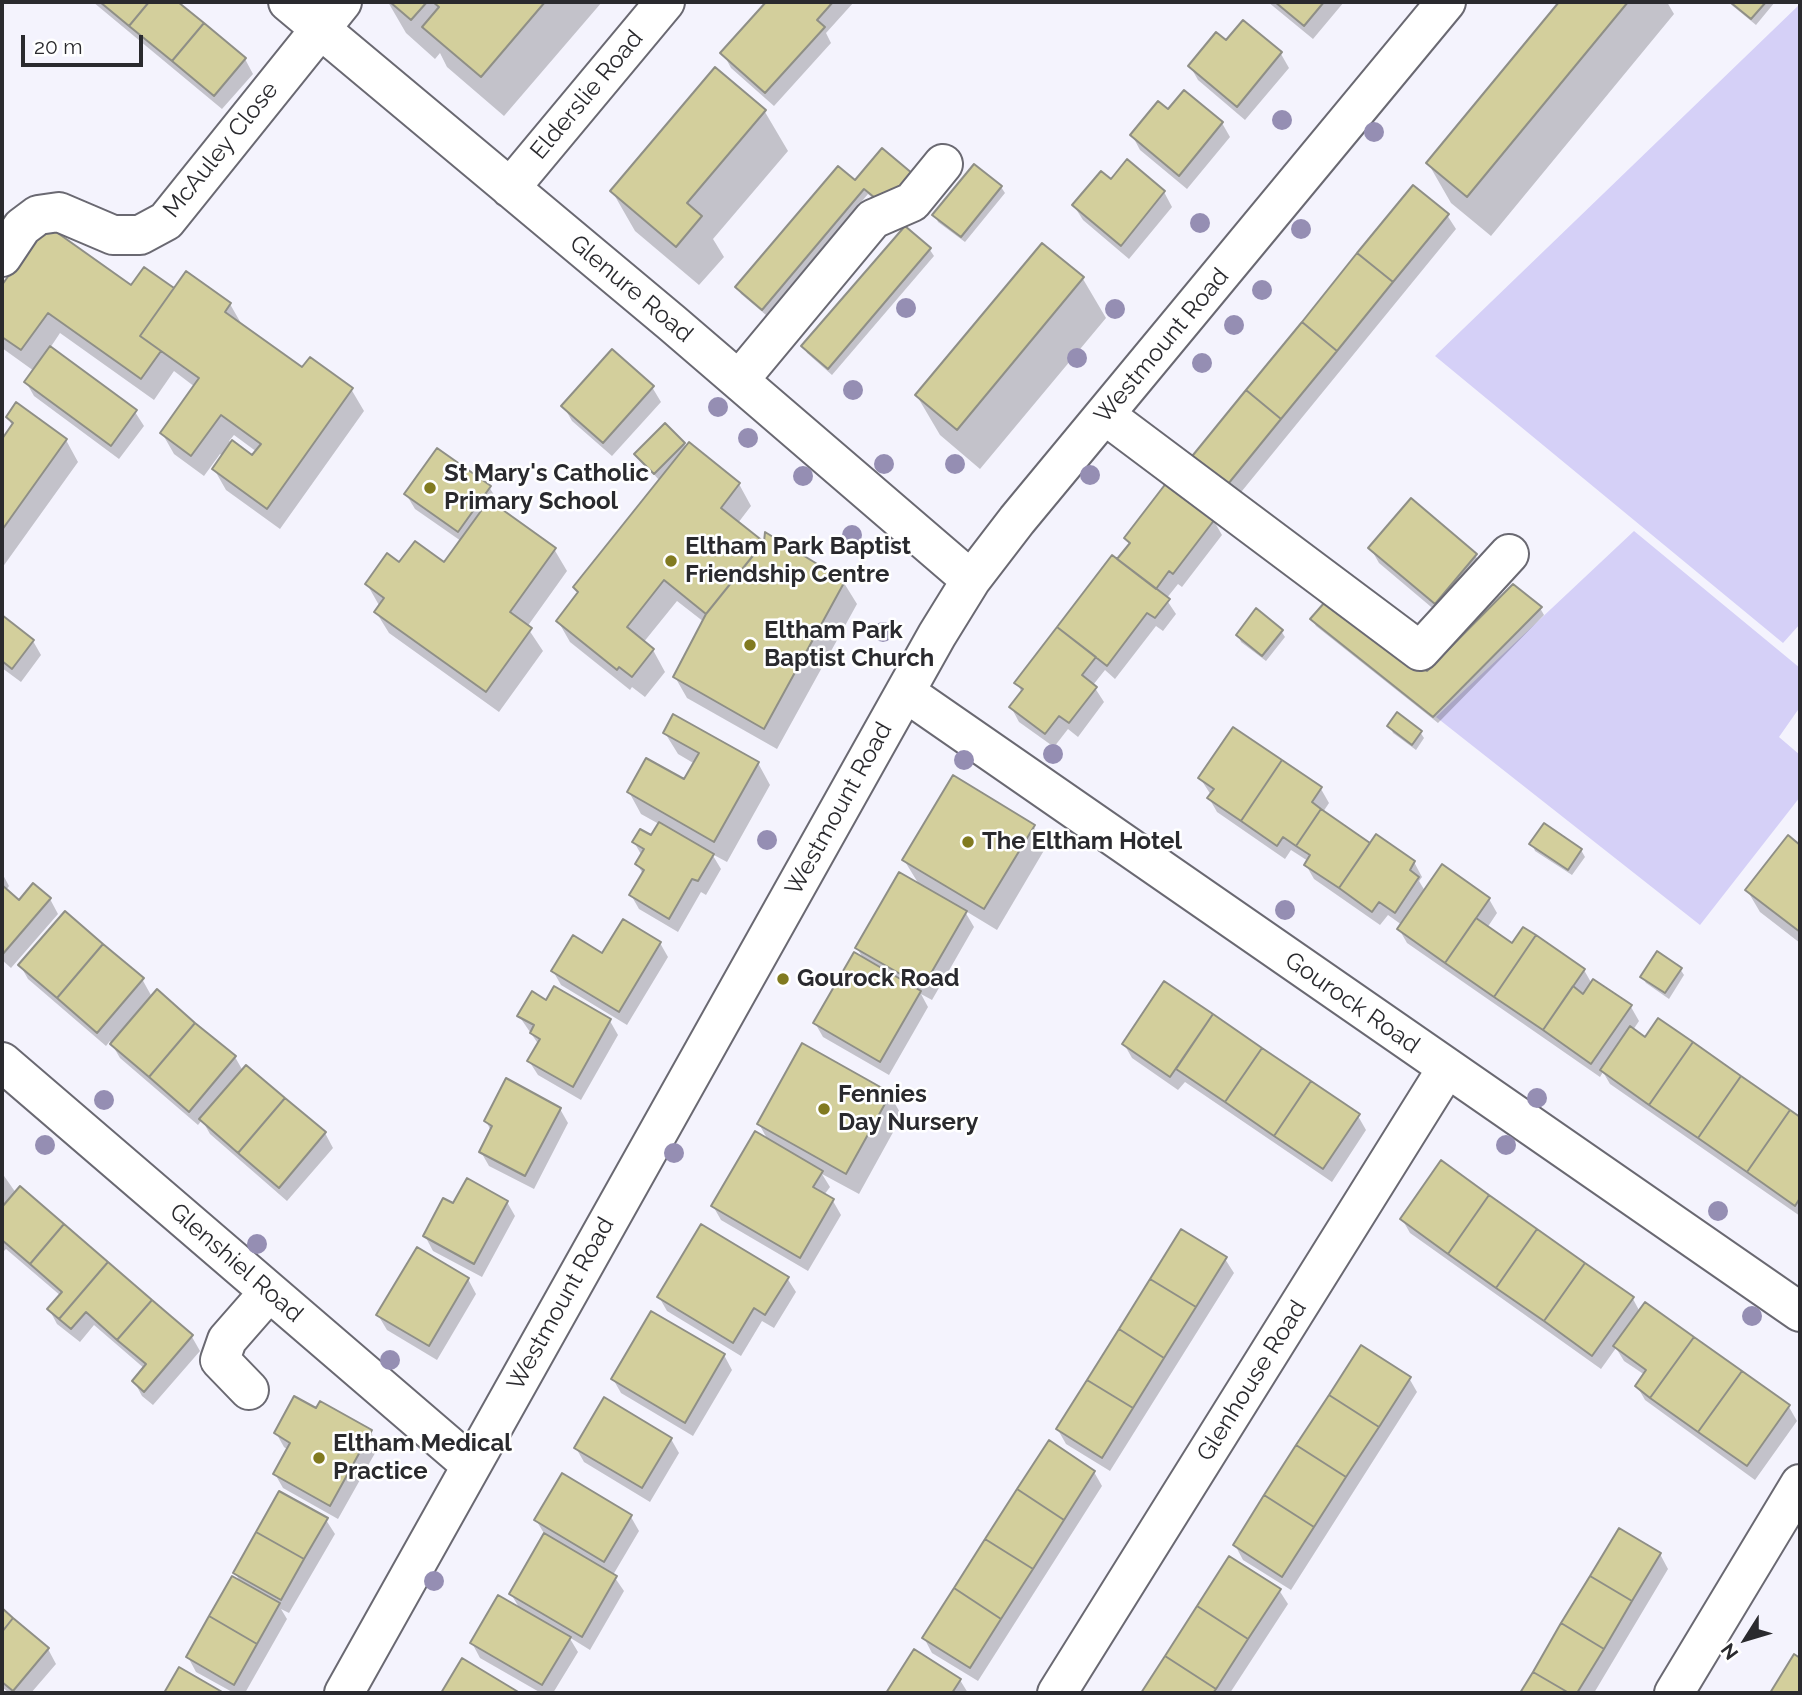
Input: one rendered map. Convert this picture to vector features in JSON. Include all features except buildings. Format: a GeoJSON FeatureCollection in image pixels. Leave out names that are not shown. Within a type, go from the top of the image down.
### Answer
{"type":"FeatureCollection","features":[{"type":"Feature","properties":{"kind":"street","name":"Glenure Road"},"geometry":{"type":"LineString","coordinates":[[288,2],[331,15],[510,188],[971,580]]}},
{"type":"Feature","properties":{"kind":"street","name":"Elderslie Road"},"geometry":{"type":"LineString","coordinates":[[510,188],[664,2]]}},
{"type":"Feature","properties":{"kind":"street","name":"Westmount Road"},"geometry":{"type":"LineString","coordinates":[[344,1693],[905,692],[971,580],[1446,2]]}},
{"type":"Feature","properties":{"kind":"street","name":"McAuley Close"},"geometry":{"type":"LineString","coordinates":[[2,255],[22,227],[38,215],[59,212],[114,235],[140,235],[166,221],[331,15]]}},
{"type":"Feature","properties":{"kind":"street"},"geometry":{"type":"LineString","coordinates":[[739,380],[873,219],[912,202],[943,164]]}},
{"type":"Feature","properties":{"kind":"street"},"geometry":{"type":"LineString","coordinates":[[1105,415],[1420,651],[1509,554]]}},
{"type":"Feature","properties":{"kind":"street","name":"Gourock Road"},"geometry":{"type":"LineString","coordinates":[[905,692],[1800,1312]]}},
{"type":"Feature","properties":{"kind":"street","name":"Glenshiel Road"},"geometry":{"type":"LineString","coordinates":[[2,1062],[471,1465]]}},
{"type":"Feature","properties":{"kind":"street","name":"Glenhouse Road"},"geometry":{"type":"LineString","coordinates":[[1056,1693],[1447,1068]]}},
{"type":"Feature","properties":{"kind":"street"},"geometry":{"type":"LineString","coordinates":[[249,1390],[220,1360],[227,1340],[269,1292]]}},
{"type":"Feature","properties":{"kind":"street"},"geometry":{"type":"LineString","coordinates":[[1674,1693],[1800,1485]]}},
{"type":"Feature","properties":{"kind":"shaded area"},"geometry":{"type":"Polygon","coordinates":[[[1800,4],[1800,624],[1783,643],[1435,356],[1800,4]]]}},
{"type":"Feature","properties":{"kind":"shaded area"},"geometry":{"type":"Polygon","coordinates":[[[1634,531],[1800,668],[1800,707],[1779,737],[1800,755],[1800,797],[1700,925],[1436,717],[1634,531]]]}},
{"type":"Feature","properties":{"kind":"place","name":"St Mary's Catholic Primary School"},"geometry":{"type":"Point","coordinates":[430,488]}},
{"type":"Feature","properties":{"kind":"place","name":"Eltham Park Baptist Friendship Centre"},"geometry":{"type":"Point","coordinates":[671,561]}},
{"type":"Feature","properties":{"kind":"place","name":"Eltham Park Baptist Church"},"geometry":{"type":"Point","coordinates":[750,645]}},
{"type":"Feature","properties":{"kind":"place","name":"The Eltham Hotel"},"geometry":{"type":"Point","coordinates":[968,842]}},
{"type":"Feature","properties":{"kind":"place","name":"Gourock Road"},"geometry":{"type":"Point","coordinates":[783,979]}},
{"type":"Feature","properties":{"kind":"place","name":"Fennies Day Nursery"},"geometry":{"type":"Point","coordinates":[824,1109]}},
{"type":"Feature","properties":{"kind":"place","name":"Eltham Medical Practice"},"geometry":{"type":"Point","coordinates":[319,1458]}}]}
